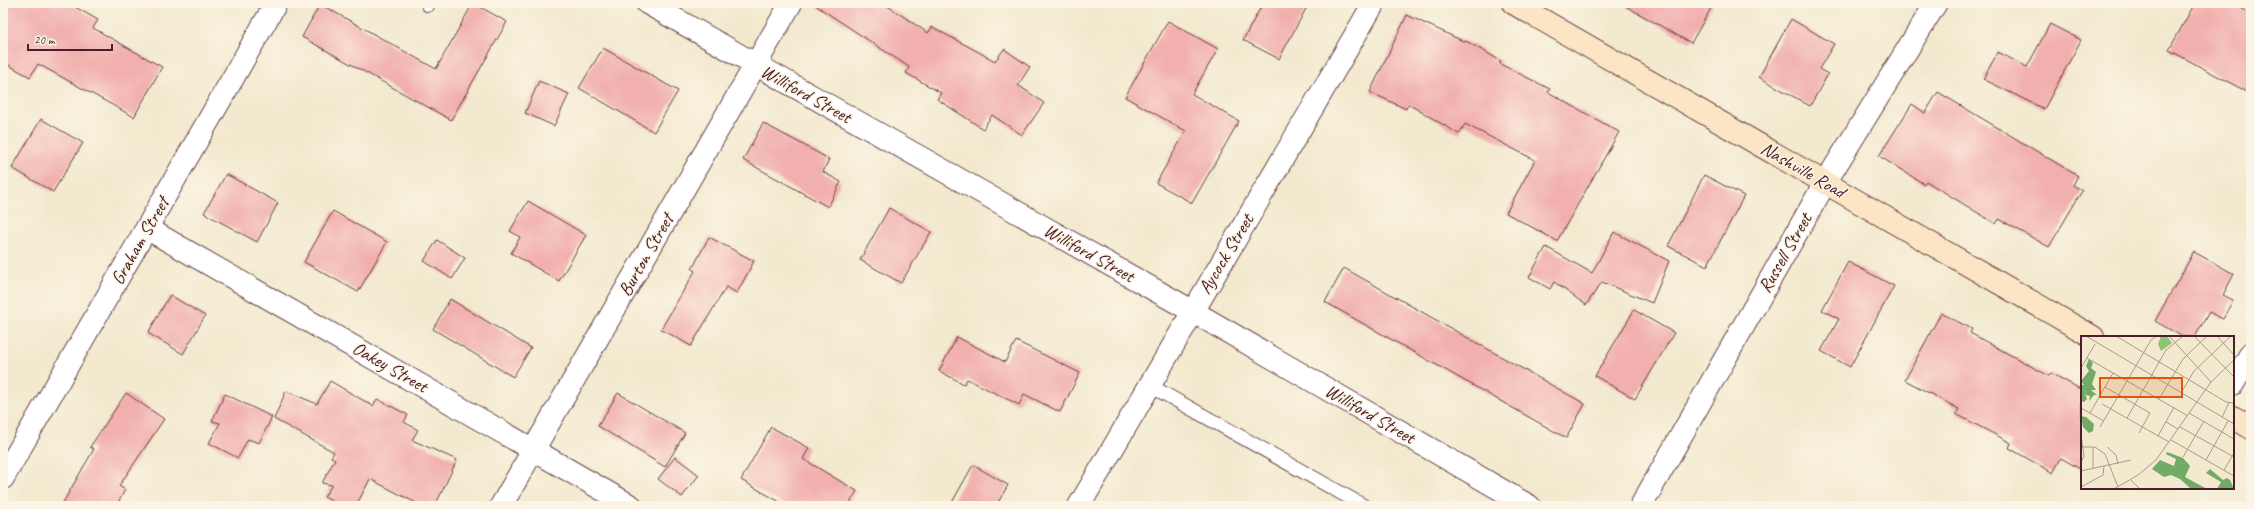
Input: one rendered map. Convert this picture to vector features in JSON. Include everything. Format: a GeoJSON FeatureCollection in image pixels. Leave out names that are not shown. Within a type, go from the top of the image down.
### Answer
{"type":"FeatureCollection","features":[{"type":"Feature","properties":{"kind":"main road","name":"Nashville Road"},"geometry":{"type":"LineString","coordinates":[[1513,3],[2091,336]]}},
{"type":"Feature","properties":{"kind":"main road"},"geometry":{"type":"LineString","coordinates":[[2234,418],[2251,428]]}},
{"type":"Feature","properties":{"kind":"street","name":"Graham Street"},"geometry":{"type":"LineString","coordinates":[[3,478],[276,3]]}},
{"type":"Feature","properties":{"kind":"street","name":"Williford Street"},"geometry":{"type":"LineString","coordinates":[[647,3],[1192,311],[1529,506]]}},
{"type":"Feature","properties":{"kind":"street","name":"Burton Street"},"geometry":{"type":"LineString","coordinates":[[501,506],[791,3]]}},
{"type":"Feature","properties":{"kind":"street","name":"Aycock Street"},"geometry":{"type":"LineString","coordinates":[[1079,506],[1374,3]]}},
{"type":"Feature","properties":{"kind":"street","name":"Russell Street"},"geometry":{"type":"LineString","coordinates":[[1641,506],[1825,183],[1936,3]]}},
{"type":"Feature","properties":{"kind":"street","name":"Oakey Street"},"geometry":{"type":"LineString","coordinates":[[148,228],[631,506]]}},
{"type":"Feature","properties":{"kind":"street"},"geometry":{"type":"LineString","coordinates":[[2234,382],[2251,353]]}},
{"type":"Feature","properties":{"kind":"lane"},"geometry":{"type":"LineString","coordinates":[[1149,385],[1364,506]]}},
{"type":"Feature","properties":{"kind":"building"},"geometry":{"type":"Polygon","coordinates":[[[3,3],[68,3],[98,20],[93,28],[162,67],[134,117],[38,64],[30,77],[3,62],[3,3]]]}},
{"type":"Feature","properties":{"kind":"building"},"geometry":{"type":"Polygon","coordinates":[[[473,3],[507,22],[451,120],[302,37],[320,4],[436,69],[473,3]]]}},
{"type":"Feature","properties":{"kind":"building"},"geometry":{"type":"Polygon","coordinates":[[[812,3],[883,3],[928,33],[932,27],[995,61],[1004,49],[1030,67],[1018,85],[1044,103],[1022,135],[992,115],[983,129],[937,99],[941,93],[906,73],[909,67],[812,3]]]}},
{"type":"Feature","properties":{"kind":"building"},"geometry":{"type":"Polygon","coordinates":[[[1263,3],[1309,3],[1279,59],[1243,40],[1263,3]]]}},
{"type":"Feature","properties":{"kind":"building"},"geometry":{"type":"Polygon","coordinates":[[[1620,3],[1714,3],[1691,43],[1620,3]]]}},
{"type":"Feature","properties":{"kind":"building"},"geometry":{"type":"Polygon","coordinates":[[[2195,3],[2232,3],[2251,14],[2251,94],[2169,50],[2195,3]]]}},
{"type":"Feature","properties":{"kind":"building"},"geometry":{"type":"Polygon","coordinates":[[[1407,15],[1465,42],[1466,41],[1501,61],[1500,64],[1550,89],[1548,92],[1619,132],[1557,241],[1506,213],[1535,160],[1465,124],[1459,134],[1408,104],[1406,109],[1370,92],[1407,15]]]}},
{"type":"Feature","properties":{"kind":"building"},"geometry":{"type":"Polygon","coordinates":[[[1791,19],[1834,44],[1819,69],[1828,74],[1810,106],[1759,77],[1791,19]]]}},
{"type":"Feature","properties":{"kind":"building"},"geometry":{"type":"Polygon","coordinates":[[[1168,21],[1218,49],[1192,94],[1239,121],[1192,203],[1156,183],[1186,131],[1125,97],[1168,21]]]}},
{"type":"Feature","properties":{"kind":"building"},"geometry":{"type":"Polygon","coordinates":[[[2050,24],[2081,40],[2044,109],[1983,79],[1998,52],[2027,67],[2050,24]]]}},
{"type":"Feature","properties":{"kind":"building"},"geometry":{"type":"Polygon","coordinates":[[[603,48],[678,91],[654,132],[579,88],[603,48]]]}},
{"type":"Feature","properties":{"kind":"building"},"geometry":{"type":"Polygon","coordinates":[[[539,81],[569,94],[554,126],[525,113],[539,81]]]}},
{"type":"Feature","properties":{"kind":"building"},"geometry":{"type":"Polygon","coordinates":[[[1938,92],[2078,176],[2073,185],[2082,191],[2049,247],[1999,219],[1996,224],[1926,181],[1924,184],[1879,156],[1912,104],[1925,113],[1938,92]]]}},
{"type":"Feature","properties":{"kind":"building"},"geometry":{"type":"Polygon","coordinates":[[[41,119],[83,143],[53,192],[12,168],[41,119]]]}},
{"type":"Feature","properties":{"kind":"building"},"geometry":{"type":"Polygon","coordinates":[[[763,123],[829,159],[823,172],[841,182],[828,207],[743,160],[763,123]]]}},
{"type":"Feature","properties":{"kind":"building"},"geometry":{"type":"Polygon","coordinates":[[[226,174],[278,203],[257,242],[204,213],[226,174]]]}},
{"type":"Feature","properties":{"kind":"building"},"geometry":{"type":"Polygon","coordinates":[[[1704,175],[1744,196],[1707,266],[1668,246],[1704,175]]]}},
{"type":"Feature","properties":{"kind":"building"},"geometry":{"type":"Polygon","coordinates":[[[528,201],[586,235],[559,281],[511,253],[520,237],[510,231],[528,201]]]}},
{"type":"Feature","properties":{"kind":"building"},"geometry":{"type":"Polygon","coordinates":[[[889,208],[931,232],[901,283],[860,260],[889,208]]]}},
{"type":"Feature","properties":{"kind":"building"},"geometry":{"type":"Polygon","coordinates":[[[333,211],[387,242],[358,292],[304,262],[333,211]]]}},
{"type":"Feature","properties":{"kind":"building"},"geometry":{"type":"Polygon","coordinates":[[[1614,232],[1669,261],[1652,303],[1602,282],[1586,305],[1554,282],[1550,289],[1529,277],[1546,247],[1592,273],[1614,232]]]}},
{"type":"Feature","properties":{"kind":"building"},"geometry":{"type":"Polygon","coordinates":[[[709,237],[754,261],[737,293],[726,287],[691,346],[661,329],[695,271],[692,269],[709,237]]]}},
{"type":"Feature","properties":{"kind":"building"},"geometry":{"type":"Polygon","coordinates":[[[437,240],[465,258],[452,279],[424,261],[437,240]]]}},
{"type":"Feature","properties":{"kind":"building"},"geometry":{"type":"Polygon","coordinates":[[[2194,252],[2234,274],[2223,295],[2233,300],[2223,319],[2209,312],[2196,336],[2181,336],[2155,321],[2194,252]]]}},
{"type":"Feature","properties":{"kind":"building"},"geometry":{"type":"Polygon","coordinates":[[[1848,262],[1894,286],[1850,367],[1821,351],[1839,319],[1822,310],[1848,262]]]}},
{"type":"Feature","properties":{"kind":"building"},"geometry":{"type":"Polygon","coordinates":[[[1344,268],[1585,404],[1566,438],[1325,302],[1344,268]]]}},
{"type":"Feature","properties":{"kind":"building"},"geometry":{"type":"Polygon","coordinates":[[[170,295],[205,316],[183,354],[148,333],[170,295]]]}},
{"type":"Feature","properties":{"kind":"building"},"geometry":{"type":"Polygon","coordinates":[[[450,299],[531,348],[513,377],[433,329],[450,299]]]}},
{"type":"Feature","properties":{"kind":"building"},"geometry":{"type":"Polygon","coordinates":[[[1634,310],[1674,333],[1635,399],[1595,376],[1634,310]]]}},
{"type":"Feature","properties":{"kind":"building"},"geometry":{"type":"Polygon","coordinates":[[[1941,313],[1972,329],[1970,333],[2049,376],[2051,373],[2081,389],[2081,469],[2061,458],[2053,473],[2009,448],[2011,443],[1956,414],[1959,409],[1905,380],[1941,313]]]}},
{"type":"Feature","properties":{"kind":"building"},"geometry":{"type":"Polygon","coordinates":[[[957,337],[1005,362],[1016,341],[1080,373],[1060,412],[1024,394],[1019,405],[967,379],[964,384],[939,371],[957,337]]]}},
{"type":"Feature","properties":{"kind":"building"},"geometry":{"type":"Polygon","coordinates":[[[330,381],[373,406],[377,399],[408,415],[404,422],[418,430],[412,440],[457,460],[435,506],[422,506],[370,479],[356,506],[341,506],[324,497],[332,485],[322,483],[335,459],[331,457],[334,452],[274,419],[286,391],[317,404],[330,381]]]}},
{"type":"Feature","properties":{"kind":"building"},"geometry":{"type":"Polygon","coordinates":[[[126,393],[164,419],[119,486],[125,490],[116,506],[61,506],[94,449],[90,447],[126,393]]]}},
{"type":"Feature","properties":{"kind":"building"},"geometry":{"type":"Polygon","coordinates":[[[618,393],[685,433],[665,467],[598,426],[618,393]]]}},
{"type":"Feature","properties":{"kind":"building"},"geometry":{"type":"Polygon","coordinates":[[[225,394],[272,417],[259,443],[248,439],[238,458],[209,443],[220,423],[212,421],[225,394]]]}},
{"type":"Feature","properties":{"kind":"building"},"geometry":{"type":"Polygon","coordinates":[[[771,427],[809,448],[803,459],[857,491],[848,506],[787,506],[741,480],[771,427]]]}},
{"type":"Feature","properties":{"kind":"building"},"geometry":{"type":"Polygon","coordinates":[[[675,457],[699,475],[682,497],[658,479],[675,457]]]}},
{"type":"Feature","properties":{"kind":"building"},"geometry":{"type":"Polygon","coordinates":[[[973,465],[1008,485],[996,506],[950,506],[973,465]]]}}]}
